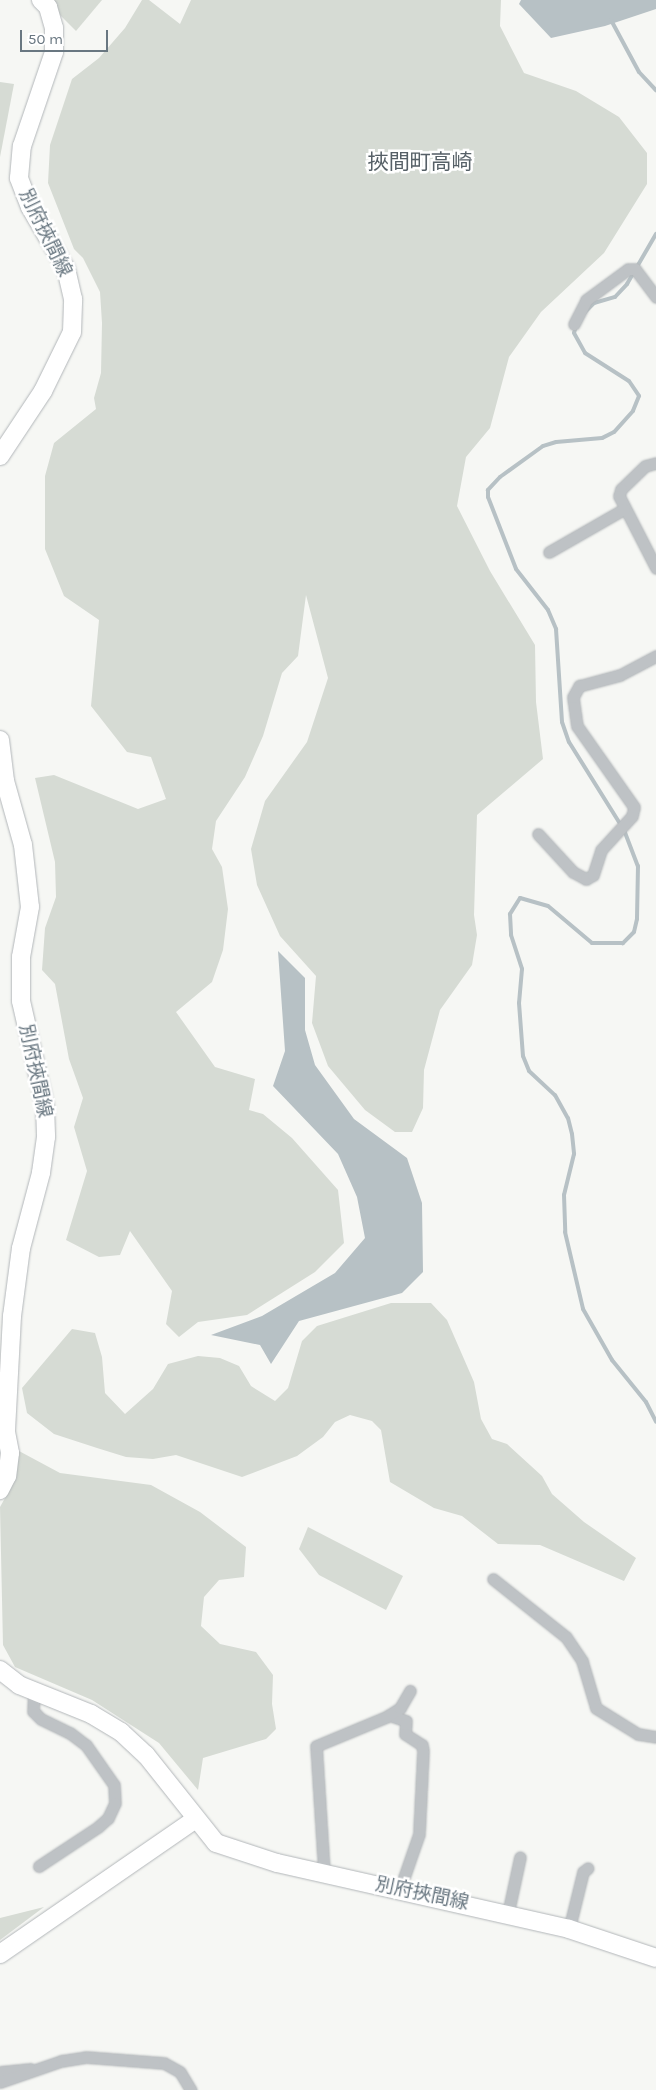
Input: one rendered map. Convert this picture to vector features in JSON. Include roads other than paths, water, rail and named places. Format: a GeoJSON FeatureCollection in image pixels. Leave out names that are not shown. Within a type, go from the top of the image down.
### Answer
{"type":"FeatureCollection","features":[{"type":"Feature","properties":{"kind":"main road","name":"別府挾間線"},"geometry":{"type":"LineString","coordinates":[[0,456],[43,391],[72,332],[72,299],[66,269],[30,207],[19,178],[22,146],[54,52],[54,28],[48,7],[41,0]]}},
{"type":"Feature","properties":{"kind":"main road","name":"別府挾間線"},"geometry":{"type":"LineString","coordinates":[[0,740],[5,781],[23,844],[30,907],[21,957],[21,1001],[45,1106],[46,1137],[41,1173],[21,1248],[12,1316],[6,1432],[10,1453],[7,1476],[0,1490]]}},
{"type":"Feature","properties":{"kind":"main road","name":"別府挾間線"},"geometry":{"type":"LineString","coordinates":[[0,1670],[34,1692],[91,1714],[121,1732],[146,1755],[216,1843],[243,1854],[508,1913],[655,1955]]}},
{"type":"Feature","properties":{"kind":"main road"},"geometry":{"type":"LineString","coordinates":[[0,1954],[196,1819]]}},
{"type":"Feature","properties":{"kind":"street"},"geometry":{"type":"LineString","coordinates":[[574,324],[586,300],[621,274],[635,269],[645,279],[656,297]]}},
{"type":"Feature","properties":{"kind":"street"},"geometry":{"type":"LineString","coordinates":[[656,463],[645,466],[621,488],[619,502],[640,532],[656,568]]}},
{"type":"Feature","properties":{"kind":"street"},"geometry":{"type":"LineString","coordinates":[[548,552],[624,509]]}},
{"type":"Feature","properties":{"kind":"street"},"geometry":{"type":"LineString","coordinates":[[538,834],[573,872],[586,878],[594,875],[601,850],[632,816],[634,807],[577,726],[573,697],[579,686],[620,676],[656,656]]}},
{"type":"Feature","properties":{"kind":"street"},"geometry":{"type":"LineString","coordinates":[[493,1579],[566,1637],[582,1661],[596,1708],[638,1734],[656,1737]]}},
{"type":"Feature","properties":{"kind":"street"},"geometry":{"type":"LineString","coordinates":[[324,1872],[316,1746],[389,1715],[400,1708],[410,1691]]}},
{"type":"Feature","properties":{"kind":"street"},"geometry":{"type":"LineString","coordinates":[[34,1692],[33,1711],[41,1719],[70,1732],[86,1745],[114,1785],[115,1803],[108,1818],[98,1827],[39,1866]]}},
{"type":"Feature","properties":{"kind":"street"},"geometry":{"type":"LineString","coordinates":[[389,1715],[406,1720],[406,1734],[422,1745],[424,1751],[420,1827],[400,1889]]}},
{"type":"Feature","properties":{"kind":"street"},"geometry":{"type":"LineString","coordinates":[[508,1913],[520,1856]]}},
{"type":"Feature","properties":{"kind":"street"},"geometry":{"type":"LineString","coordinates":[[569,1929],[583,1872],[588,1868]]}},
{"type":"Feature","properties":{"kind":"street"},"geometry":{"type":"LineString","coordinates":[[0,2082],[37,2069],[86,2058],[164,2063],[180,2072],[191,2090]]}},
{"type":"Feature","properties":{"kind":"street"},"geometry":{"type":"LineString","coordinates":[[0,2072],[37,2069]]}},
{"type":"Feature","properties":{"kind":"waterway"},"geometry":{"type":"LineString","coordinates":[[611,20],[639,72],[656,90]]}},
{"type":"Feature","properties":{"kind":"waterway"},"geometry":{"type":"LineString","coordinates":[[585,312],[594,303],[615,297],[627,284],[656,234]]}},
{"type":"Feature","properties":{"kind":"waterway"},"geometry":{"type":"LineString","coordinates":[[576,326],[574,333],[585,353],[629,381],[639,396],[633,411],[614,432],[602,438],[556,442],[543,446],[500,477],[488,490],[488,497],[516,569],[548,610],[556,629],[562,722],[569,742],[624,830],[638,866],[637,919],[634,932],[623,943],[592,943],[548,906],[520,898],[510,914],[511,935],[522,969],[519,1003],[523,1056],[529,1071],[555,1095],[568,1118],[572,1134],[574,1154],[564,1195],[565,1232],[583,1309],[612,1360],[646,1402],[656,1422]]}},
{"type":"Feature","properties":{"kind":"district","name":"挾間町高崎"},"geometry":{"type":"Point","coordinates":[420,162]}}]}
